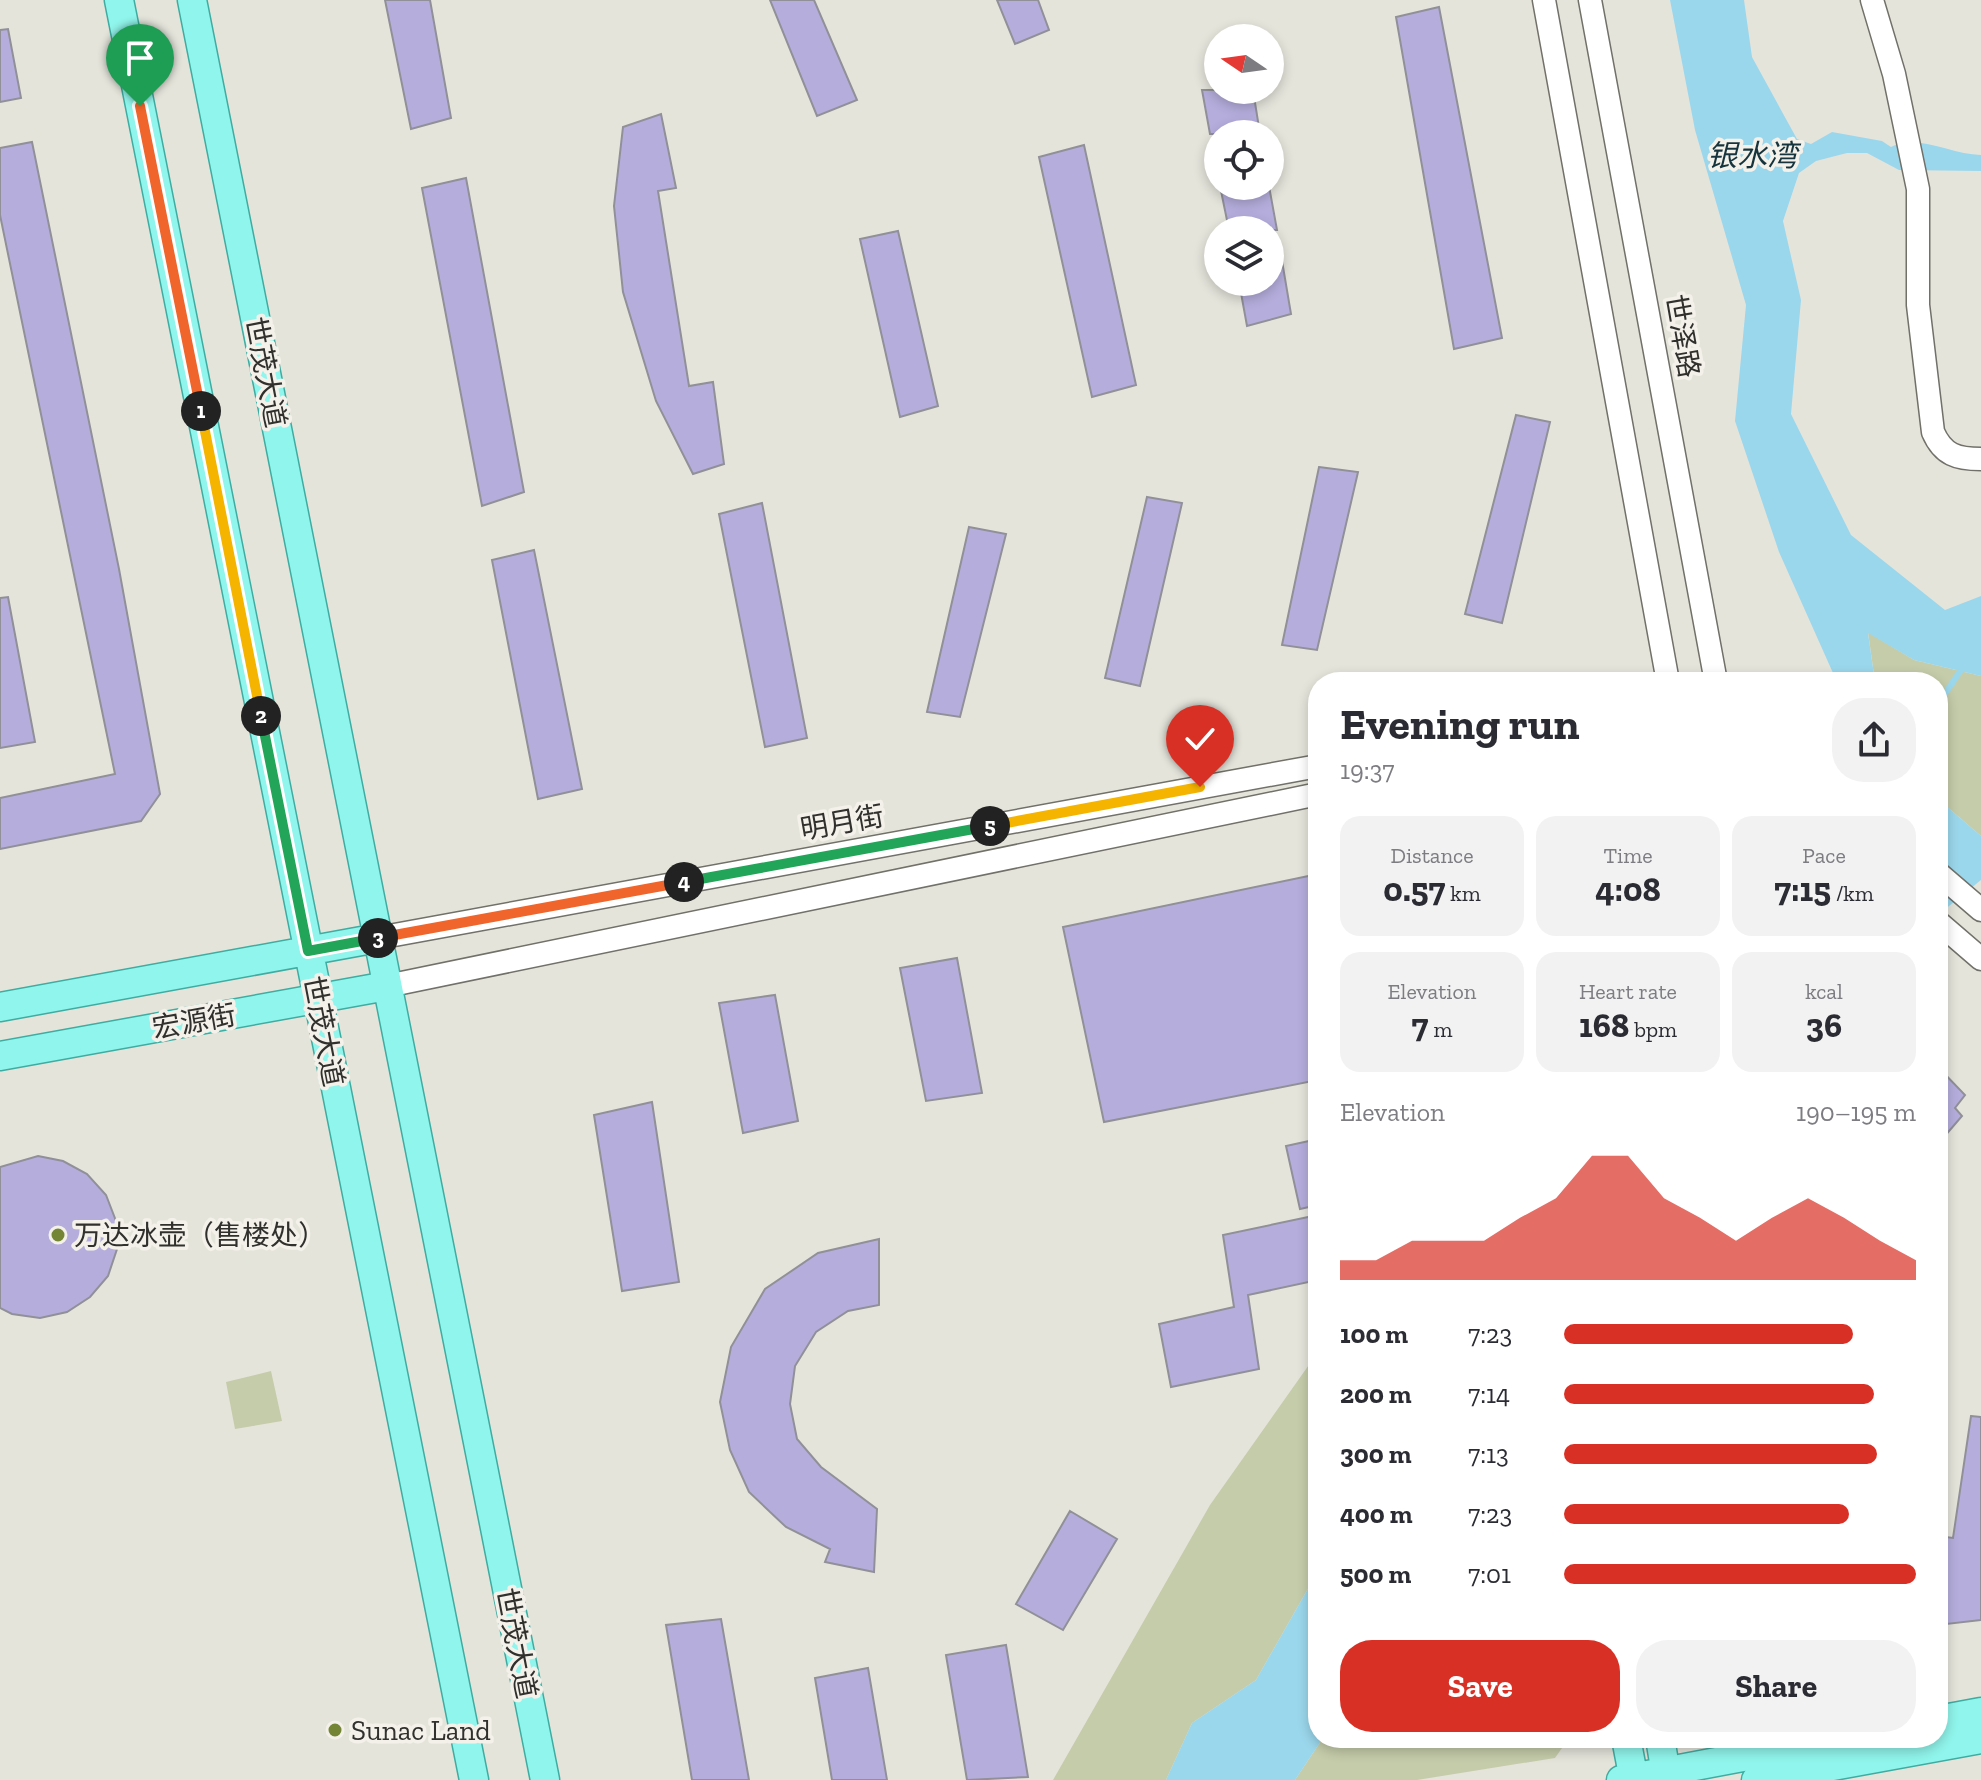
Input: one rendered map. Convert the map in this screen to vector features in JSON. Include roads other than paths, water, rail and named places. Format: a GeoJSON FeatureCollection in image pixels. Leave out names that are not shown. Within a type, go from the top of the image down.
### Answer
{"type":"FeatureCollection","features":[{"type":"Feature","properties":{"kind":"main road","name":"世茂大道"},"geometry":{"type":"LineString","coordinates":[[119,0],[474,1780]]}},
{"type":"Feature","properties":{"kind":"main road","name":"世茂大道"},"geometry":{"type":"LineString","coordinates":[[192,0],[545,1780]]}},
{"type":"Feature","properties":{"kind":"main road","name":"宏源街"},"geometry":{"type":"LineString","coordinates":[[0,1007],[378,938]]}},
{"type":"Feature","properties":{"kind":"main road","name":"宏源街"},"geometry":{"type":"LineString","coordinates":[[0,1056],[387,986]]}},
{"type":"Feature","properties":{"kind":"main road"},"geometry":{"type":"LineString","coordinates":[[1948,1718],[1981,1712]]}},
{"type":"Feature","properties":{"kind":"main road"},"geometry":{"type":"LineString","coordinates":[[1948,1745],[1981,1739]]}},
{"type":"Feature","properties":{"kind":"main road"},"geometry":{"type":"LineString","coordinates":[[1627,1748],[1629,1779],[1667,1776],[1797,1748]]}},
{"type":"Feature","properties":{"kind":"main road"},"geometry":{"type":"LineString","coordinates":[[1662,1748],[1667,1776]]}},
{"type":"Feature","properties":{"kind":"main road"},"geometry":{"type":"LineString","coordinates":[[1756,1780],[1932,1748]]}},
{"type":"Feature","properties":{"kind":"street"},"geometry":{"type":"LineString","coordinates":[[1544,0],[1666,672]]}},
{"type":"Feature","properties":{"kind":"street","name":"世泽路"},"geometry":{"type":"LineString","coordinates":[[1590,0],[1714,672]]}},
{"type":"Feature","properties":{"kind":"street"},"geometry":{"type":"LineString","coordinates":[[1872,0],[1908,133],[1918,189],[1918,305],[1933,432],[1940,447],[1951,455],[1981,459]]}},
{"type":"Feature","properties":{"kind":"street","name":"明月街"},"geometry":{"type":"LineString","coordinates":[[378,938],[1308,768]]}},
{"type":"Feature","properties":{"kind":"street"},"geometry":{"type":"LineString","coordinates":[[387,986],[1308,796]]}},
{"type":"Feature","properties":{"kind":"street"},"geometry":{"type":"LineString","coordinates":[[1948,882],[1981,910]]}},
{"type":"Feature","properties":{"kind":"street"},"geometry":{"type":"LineString","coordinates":[[1948,931],[1979,957]]}},
{"type":"Feature","properties":{"kind":"water","name":"银水湾"},"geometry":{"type":"Polygon","coordinates":[[[1670,0],[1744,0],[1752,57],[1797,139],[1811,144],[1832,132],[1882,141],[1891,147],[1912,142],[1981,155],[1981,171],[1899,170],[1867,153],[1847,153],[1816,161],[1799,173],[1783,221],[1801,300],[1791,414],[1851,535],[1945,610],[1981,596],[1981,676],[1914,660],[1868,633],[1874,672],[1833,672],[1779,552],[1735,421],[1746,305],[1695,130],[1670,0]]]}},
{"type":"Feature","properties":{"kind":"water"},"geometry":{"type":"Polygon","coordinates":[[[1948,808],[1981,836],[1981,880],[1948,907],[1948,808]]]}},
{"type":"Feature","properties":{"kind":"water"},"geometry":{"type":"Polygon","coordinates":[[[1308,1589],[1308,1748],[1316,1748],[1295,1780],[1166,1780],[1192,1723],[1256,1680],[1308,1589]]]}},
{"type":"Feature","properties":{"kind":"waterway","name":"银水湾"},"geometry":{"type":"LineString","coordinates":[[1948,689],[1963,667]]}},
{"type":"Feature","properties":{"kind":"place","name":"万达冰壶（售楼处）"},"geometry":{"type":"Point","coordinates":[58,1235]}},
{"type":"Feature","properties":{"kind":"place","name":"Sunac Land"},"geometry":{"type":"Point","coordinates":[335,1730]}}]}
